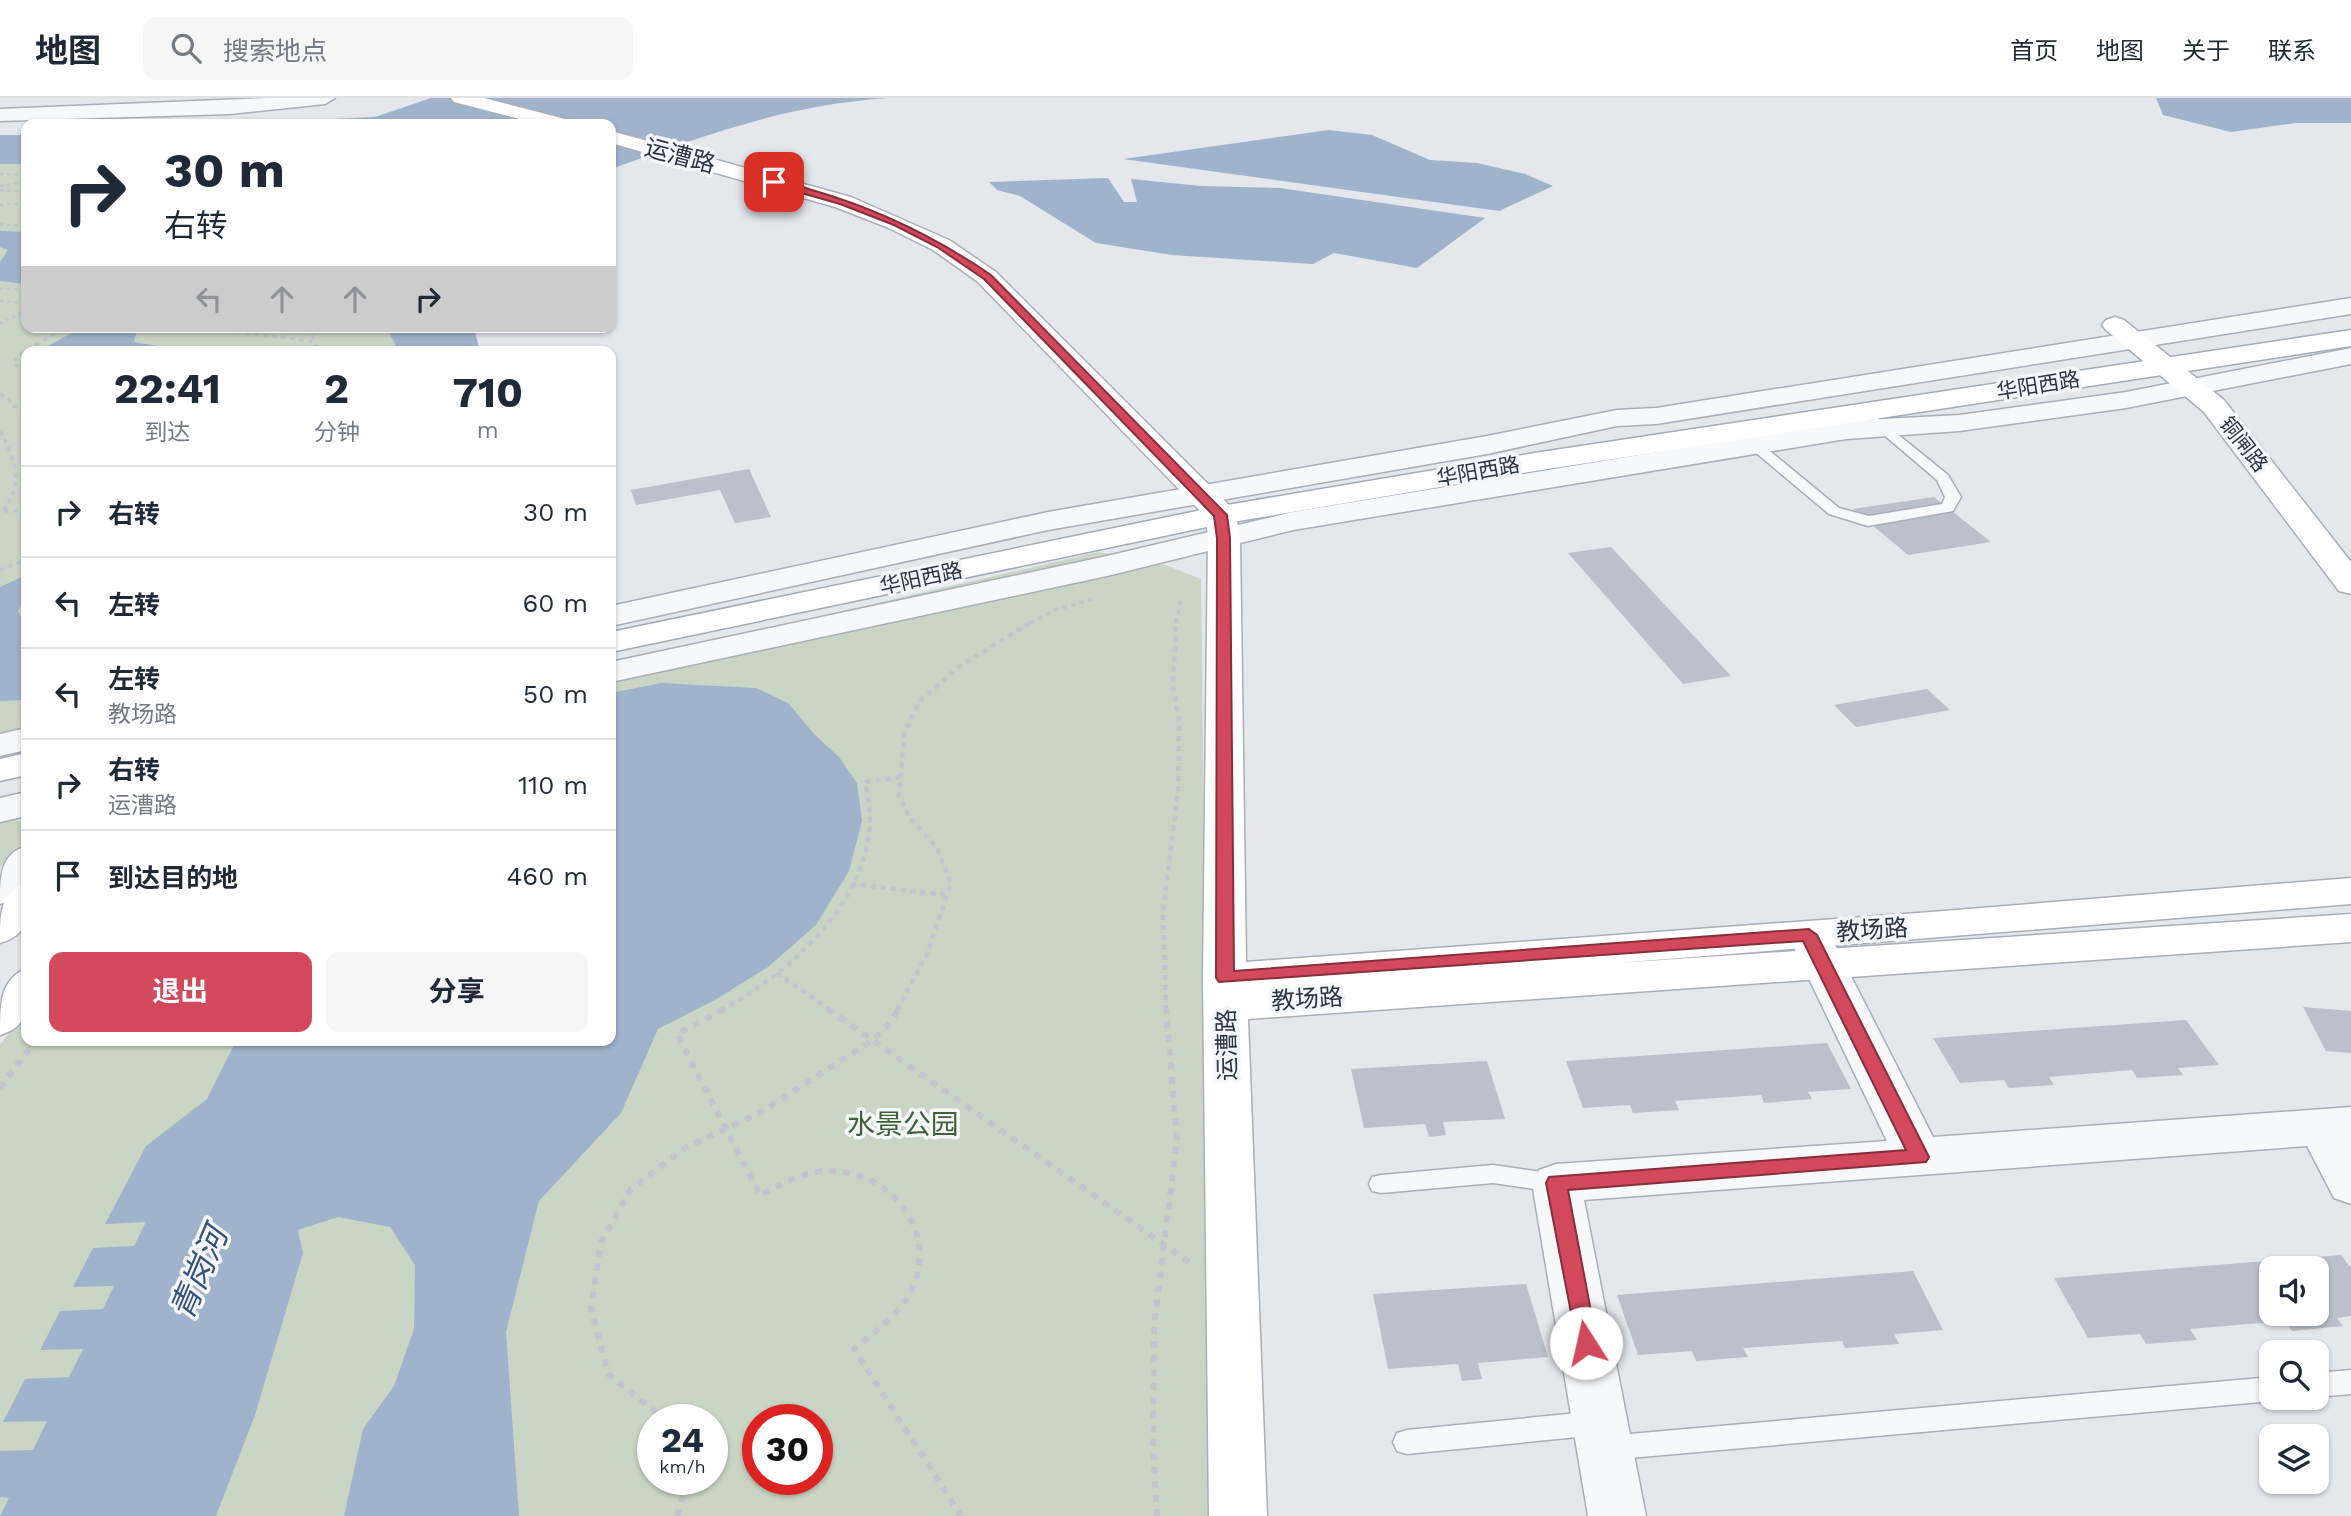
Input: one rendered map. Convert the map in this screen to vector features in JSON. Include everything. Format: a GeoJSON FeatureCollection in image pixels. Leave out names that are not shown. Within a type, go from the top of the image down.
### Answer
{"type":"FeatureCollection","features":[{"type":"Feature","properties":{"kind":"main road"},"geometry":{"type":"LineString","coordinates":[[461,98],[543,119]]}},
{"type":"Feature","properties":{"kind":"main road","name":"运漕路"},"geometry":{"type":"LineString","coordinates":[[616,138],[843,202],[897,223],[941,245],[987,277],[1222,526],[1226,991],[1238,1516]]}},
{"type":"Feature","properties":{"kind":"main road","name":"铜闸路"},"geometry":{"type":"LineString","coordinates":[[2124,332],[2214,406],[2351,584]]}},
{"type":"Feature","properties":{"kind":"main road","name":"华阳西路"},"geometry":{"type":"LineString","coordinates":[[1874,419],[2165,366],[2351,338]]}},
{"type":"Feature","properties":{"kind":"main road","name":"华阳西路"},"geometry":{"type":"LineString","coordinates":[[616,641],[1222,526]]}},
{"type":"Feature","properties":{"kind":"main road"},"geometry":{"type":"LineString","coordinates":[[0,770],[21,765]]}},
{"type":"Feature","properties":{"kind":"main road","name":"教场路"},"geometry":{"type":"LineString","coordinates":[[1816,950],[2351,891]]}},
{"type":"Feature","properties":{"kind":"main road"},"geometry":{"type":"LineString","coordinates":[[0,929],[21,902]]}},
{"type":"Feature","properties":{"kind":"main road","name":"教场路"},"geometry":{"type":"LineString","coordinates":[[1226,991],[1816,950],[2351,928]]}},
{"type":"Feature","properties":{"kind":"main road"},"geometry":{"type":"LineString","coordinates":[[0,1019],[21,992]]}},
{"type":"Feature","properties":{"kind":"street"},"geometry":{"type":"LineString","coordinates":[[0,115],[230,108],[325,99]]}},
{"type":"Feature","properties":{"kind":"street"},"geometry":{"type":"LineString","coordinates":[[616,615],[1048,521],[1488,445],[1605,420],[1656,416],[2124,332],[2351,306]]}},
{"type":"Feature","properties":{"kind":"street"},"geometry":{"type":"LineString","coordinates":[[616,671],[1094,569],[1222,526],[1293,521],[1744,438],[1846,430],[1874,419],[1959,423],[2126,400],[2351,356]]}},
{"type":"Feature","properties":{"kind":"street"},"geometry":{"type":"LineString","coordinates":[[0,744],[21,740]]}},
{"type":"Feature","properties":{"kind":"street"},"geometry":{"type":"LineString","coordinates":[[0,810],[21,805]]}},
{"type":"Feature","properties":{"kind":"street"},"geometry":{"type":"LineString","coordinates":[[0,891],[21,865]]}},
{"type":"Feature","properties":{"kind":"street"},"geometry":{"type":"LineString","coordinates":[[1816,950],[1919,1157]]}},
{"type":"Feature","properties":{"kind":"street"},"geometry":{"type":"LineString","coordinates":[[1617,1516],[1556,1183],[2336,1127],[2351,1185]]}},
{"type":"Feature","properties":{"kind":"lane"},"geometry":{"type":"LineString","coordinates":[[1744,438],[1835,511],[1868,521],[1948,508],[1954,497],[1943,478],[1874,419]]}},
{"type":"Feature","properties":{"kind":"lane"},"geometry":{"type":"LineString","coordinates":[[1381,1184],[1493,1174],[1556,1183]]}},
{"type":"Feature","properties":{"kind":"lane"},"geometry":{"type":"LineString","coordinates":[[2329,1384],[2351,1382]]}},
{"type":"Feature","properties":{"kind":"lane"},"geometry":{"type":"LineString","coordinates":[[1407,1442],[1602,1435],[2259,1390]]}},
{"type":"Feature","properties":{"kind":"path"},"geometry":{"type":"LineString","coordinates":[[0,174],[21,175]]}},
{"type":"Feature","properties":{"kind":"path"},"geometry":{"type":"LineString","coordinates":[[0,188],[21,182]]}},
{"type":"Feature","properties":{"kind":"path"},"geometry":{"type":"LineString","coordinates":[[0,188],[21,191]]}},
{"type":"Feature","properties":{"kind":"path"},"geometry":{"type":"LineString","coordinates":[[0,205],[21,203]]}},
{"type":"Feature","properties":{"kind":"path"},"geometry":{"type":"LineString","coordinates":[[0,224],[21,226]]}},
{"type":"Feature","properties":{"kind":"path"},"geometry":{"type":"LineString","coordinates":[[0,288],[21,290]]}},
{"type":"Feature","properties":{"kind":"path"},"geometry":{"type":"LineString","coordinates":[[0,301],[21,303]]}},
{"type":"Feature","properties":{"kind":"path"},"geometry":{"type":"LineString","coordinates":[[0,324],[21,313]]}},
{"type":"Feature","properties":{"kind":"path"},"geometry":{"type":"LineString","coordinates":[[33,346],[56,333]]}},
{"type":"Feature","properties":{"kind":"path"},"geometry":{"type":"LineString","coordinates":[[247,333],[317,342]]}},
{"type":"Feature","properties":{"kind":"path"},"geometry":{"type":"LineString","coordinates":[[312,333],[318,346]]}},
{"type":"Feature","properties":{"kind":"path"},"geometry":{"type":"LineString","coordinates":[[21,353],[13,363],[21,369]]}},
{"type":"Feature","properties":{"kind":"path"},"geometry":{"type":"LineString","coordinates":[[0,395],[7,397],[13,406],[21,408]]}},
{"type":"Feature","properties":{"kind":"path"},"geometry":{"type":"LineString","coordinates":[[0,431],[15,457],[17,486],[2,513]]}},
{"type":"Feature","properties":{"kind":"path"},"geometry":{"type":"LineString","coordinates":[[2,513],[21,511]]}},
{"type":"Feature","properties":{"kind":"path"},"geometry":{"type":"LineString","coordinates":[[0,570],[21,562]]}},
{"type":"Feature","properties":{"kind":"path"},"geometry":{"type":"LineString","coordinates":[[646,1404],[608,1374],[591,1308],[601,1242],[631,1189],[685,1148],[761,1112],[873,1040],[891,1022],[927,954],[951,883],[937,848],[910,818],[899,796],[904,734],[919,702],[960,666],[1006,635],[1055,610],[1102,596]]}},
{"type":"Feature","properties":{"kind":"path"},"geometry":{"type":"LineString","coordinates":[[1157,1516],[1153,1449],[1154,1326],[1177,1139],[1163,980],[1163,912],[1178,792],[1179,720],[1173,685],[1173,634],[1181,600]]}},
{"type":"Feature","properties":{"kind":"path"},"geometry":{"type":"LineString","coordinates":[[901,777],[866,782],[870,821],[862,861],[835,918],[792,963],[735,1003],[677,1034],[760,1195],[792,1180],[827,1171],[868,1179],[899,1199],[917,1226],[922,1256],[912,1289],[892,1317],[854,1349],[961,1516]]}},
{"type":"Feature","properties":{"kind":"path"},"geometry":{"type":"LineString","coordinates":[[851,884],[947,895]]}},
{"type":"Feature","properties":{"kind":"path"},"geometry":{"type":"LineString","coordinates":[[778,973],[1233,1293]]}},
{"type":"Feature","properties":{"kind":"path"},"geometry":{"type":"LineString","coordinates":[[0,1088],[31,1046]]}},
{"type":"Feature","properties":{"kind":"path"},"geometry":{"type":"LineString","coordinates":[[677,1516],[684,1495]]}},
{"type":"Feature","properties":{"kind":"green space"},"geometry":{"type":"Polygon","coordinates":[[[0,164],[21,164],[21,333],[389,333],[396,346],[21,346],[21,732],[0,737],[0,164]]]}},
{"type":"Feature","properties":{"kind":"green space","name":"水景公园"},"geometry":{"type":"Polygon","coordinates":[[[1098,552],[1158,562],[1201,579],[1211,1516],[0,1516],[0,1045],[21,1017],[21,1046],[616,1046],[616,660],[725,638],[1098,552]]]}},
{"type":"Feature","properties":{"kind":"green space"},"geometry":{"type":"Polygon","coordinates":[[[0,814],[21,822],[21,844],[0,867],[0,814]]]}},
{"type":"Feature","properties":{"kind":"water"},"geometry":{"type":"Polygon","coordinates":[[[431,98],[888,98],[815,107],[747,123],[616,167],[616,119],[333,119],[375,117],[431,98]]]}},
{"type":"Feature","properties":{"kind":"water"},"geometry":{"type":"Polygon","coordinates":[[[2156,98],[2351,98],[2351,123],[2296,123],[2231,132],[2163,115],[2156,98]]]}},
{"type":"Feature","properties":{"kind":"water"},"geometry":{"type":"Polygon","coordinates":[[[1329,130],[1372,135],[1430,160],[1477,163],[1525,174],[1553,186],[1499,211],[1123,159],[1329,130]]]}},
{"type":"Feature","properties":{"kind":"water"},"geometry":{"type":"Polygon","coordinates":[[[0,135],[21,135],[21,164],[0,164],[0,135]]]}},
{"type":"Feature","properties":{"kind":"water"},"geometry":{"type":"Polygon","coordinates":[[[1108,178],[1124,202],[1137,202],[1131,179],[1201,186],[1280,188],[1485,218],[1417,268],[1334,253],[1313,264],[1172,255],[1096,243],[1020,196],[997,190],[989,182],[1108,178]]]}},
{"type":"Feature","properties":{"kind":"water"},"geometry":{"type":"Polygon","coordinates":[[[0,231],[21,232],[21,283],[0,281],[0,262],[8,250],[0,247],[0,231]]]}},
{"type":"Feature","properties":{"kind":"water"},"geometry":{"type":"Polygon","coordinates":[[[71,333],[136,333],[134,342],[157,346],[48,346],[71,333]]]}},
{"type":"Feature","properties":{"kind":"water"},"geometry":{"type":"Polygon","coordinates":[[[389,333],[475,333],[479,346],[396,346],[389,333]]]}},
{"type":"Feature","properties":{"kind":"water"},"geometry":{"type":"Polygon","coordinates":[[[21,577],[21,606],[18,611],[21,616],[21,700],[0,701],[0,587],[21,577]]]}},
{"type":"Feature","properties":{"kind":"water","name":"青岗河"},"geometry":{"type":"Polygon","coordinates":[[[661,683],[756,688],[788,703],[815,735],[839,757],[857,783],[862,821],[849,871],[816,925],[768,967],[715,1000],[658,1029],[621,1113],[539,1201],[506,1332],[519,1516],[344,1516],[363,1429],[394,1386],[414,1329],[415,1265],[390,1227],[338,1217],[298,1230],[303,1253],[255,1415],[216,1516],[0,1516],[9,1498],[0,1497],[0,1451],[33,1450],[47,1421],[3,1422],[25,1379],[69,1377],[83,1349],[40,1350],[60,1311],[103,1309],[114,1286],[73,1287],[93,1248],[134,1246],[146,1222],[105,1224],[146,1146],[207,1099],[234,1046],[616,1046],[616,692],[661,683]]]}},
{"type":"Feature","properties":{"kind":"building"},"geometry":{"type":"Polygon","coordinates":[[[749,469],[771,517],[735,523],[720,490],[636,505],[631,490],[749,469]]]}},
{"type":"Feature","properties":{"kind":"building"},"geometry":{"type":"Polygon","coordinates":[[[1934,497],[1991,542],[1908,555],[1853,509],[1934,497]]]}},
{"type":"Feature","properties":{"kind":"building"},"geometry":{"type":"Polygon","coordinates":[[[1611,547],[1731,676],[1683,684],[1568,553],[1611,547]]]}},
{"type":"Feature","properties":{"kind":"building"},"geometry":{"type":"Polygon","coordinates":[[[1927,689],[1950,710],[1856,727],[1834,705],[1927,689]]]}},
{"type":"Feature","properties":{"kind":"building"},"geometry":{"type":"Polygon","coordinates":[[[2303,1007],[2351,1011],[2351,1053],[2326,1051],[2303,1007]]]}},
{"type":"Feature","properties":{"kind":"building"},"geometry":{"type":"Polygon","coordinates":[[[2186,1020],[2219,1065],[2178,1068],[2183,1075],[2137,1078],[2132,1070],[2049,1077],[2054,1085],[2009,1088],[2004,1080],[1960,1083],[1933,1038],[2186,1020]]]}},
{"type":"Feature","properties":{"kind":"building"},"geometry":{"type":"Polygon","coordinates":[[[1827,1043],[1851,1089],[1808,1092],[1812,1099],[1764,1103],[1761,1095],[1675,1101],[1679,1110],[1633,1113],[1630,1105],[1583,1108],[1566,1061],[1827,1043]]]}},
{"type":"Feature","properties":{"kind":"building"},"geometry":{"type":"Polygon","coordinates":[[[1487,1061],[1505,1119],[1443,1122],[1446,1135],[1429,1137],[1425,1124],[1364,1128],[1351,1069],[1487,1061]]]}},
{"type":"Feature","properties":{"kind":"building"},"geometry":{"type":"Polygon","coordinates":[[[2341,1255],[2351,1268],[2351,1316],[2337,1318],[2343,1326],[2292,1331],[2288,1326],[2329,1326],[2329,1256],[2341,1255]]]}},
{"type":"Feature","properties":{"kind":"building"},"geometry":{"type":"Polygon","coordinates":[[[2259,1262],[2259,1323],[2190,1329],[2197,1340],[2146,1344],[2140,1334],[2088,1338],[2054,1278],[2259,1262]]]}},
{"type":"Feature","properties":{"kind":"building"},"geometry":{"type":"Polygon","coordinates":[[[1913,1271],[1943,1330],[1894,1334],[1899,1344],[1845,1348],[1842,1341],[1743,1348],[1748,1357],[1696,1361],[1692,1351],[1638,1355],[1617,1295],[1913,1271]]]}},
{"type":"Feature","properties":{"kind":"building"},"geometry":{"type":"Polygon","coordinates":[[[1526,1284],[1548,1357],[1478,1363],[1482,1379],[1462,1381],[1458,1364],[1388,1369],[1373,1294],[1526,1284]]]}},
{"type":"Feature","properties":{"kind":"route"},"geometry":{"type":"LineString","coordinates":[[774,182],[843,202],[897,223],[941,245],[987,277],[1221,515],[1224,538],[1225,978],[1809,935],[1919,1157],[1556,1183],[1586,1343]]}}]}
